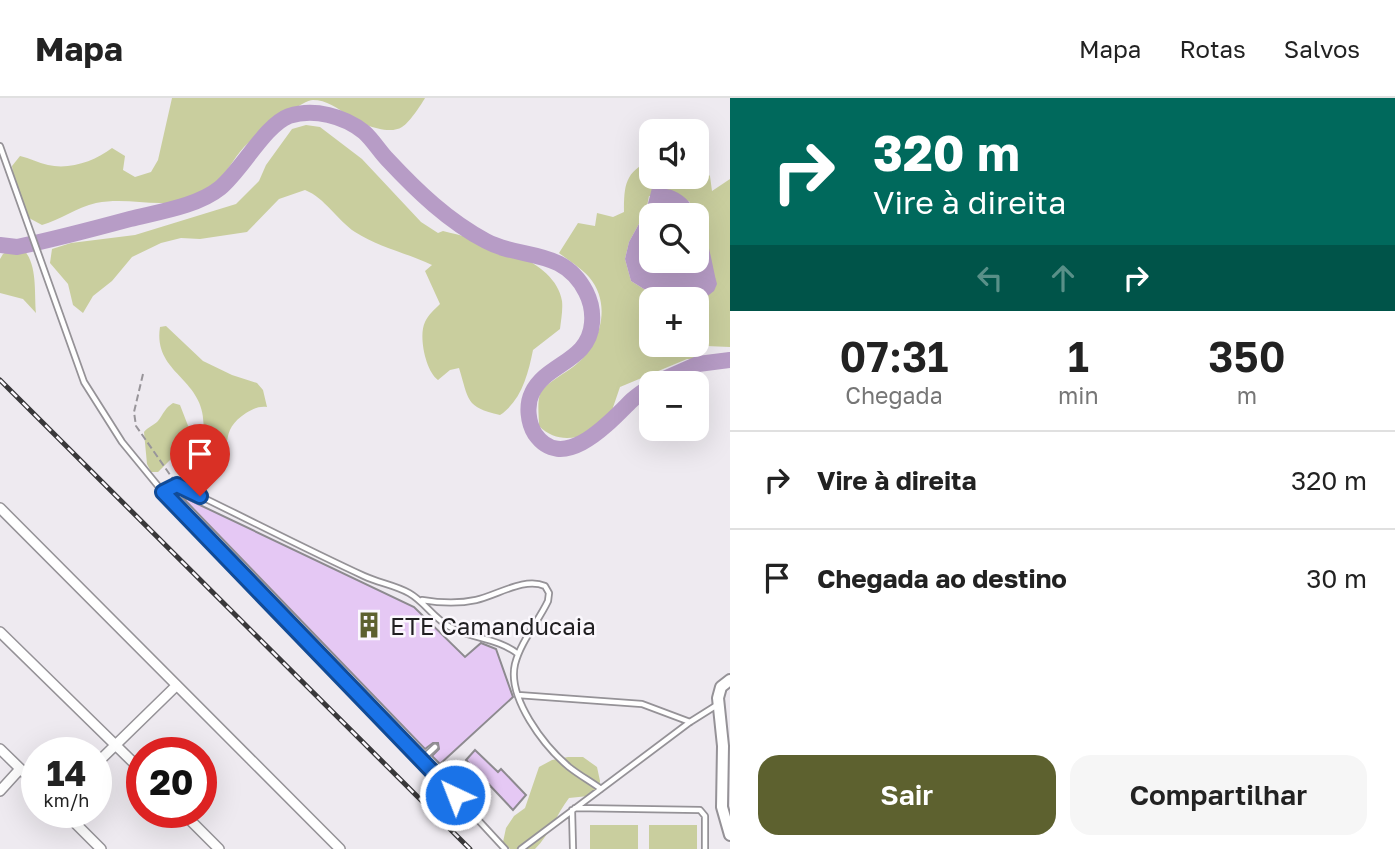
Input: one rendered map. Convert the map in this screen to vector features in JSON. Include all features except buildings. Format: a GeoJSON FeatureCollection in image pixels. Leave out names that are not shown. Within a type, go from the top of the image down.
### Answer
{"type":"FeatureCollection","features":[{"type":"Feature","properties":{"kind":"street"},"geometry":{"type":"LineString","coordinates":[[0,508],[340,849]]}},
{"type":"Feature","properties":{"kind":"street"},"geometry":{"type":"LineString","coordinates":[[0,632],[126,755]]}},
{"type":"Feature","properties":{"kind":"street"},"geometry":{"type":"LineString","coordinates":[[730,680],[721,687],[718,704],[723,746],[722,807],[730,835]]}},
{"type":"Feature","properties":{"kind":"street"},"geometry":{"type":"LineString","coordinates":[[112,749],[176,686]]}},
{"type":"Feature","properties":{"kind":"street"},"geometry":{"type":"LineString","coordinates":[[0,749],[20,769],[0,791]]}},
{"type":"Feature","properties":{"kind":"street"},"geometry":{"type":"LineString","coordinates":[[80,828],[101,849]]}},
{"type":"Feature","properties":{"kind":"street"},"geometry":{"type":"LineString","coordinates":[[198,828],[219,849]]}},
{"type":"Feature","properties":{"kind":"lane"},"geometry":{"type":"LineString","coordinates":[[0,146],[84,382],[122,442],[163,492],[422,759],[505,849]]}},
{"type":"Feature","properties":{"kind":"lane"},"geometry":{"type":"LineString","coordinates":[[163,492],[177,485],[366,577],[392,585],[421,600],[458,603],[478,600],[529,583],[545,586],[549,593],[548,601],[518,654],[514,667],[517,695],[533,725],[552,751],[601,789]]}},
{"type":"Feature","properties":{"kind":"lane"},"geometry":{"type":"LineString","coordinates":[[421,600],[434,616],[447,626],[507,646],[518,654]]}},
{"type":"Feature","properties":{"kind":"lane"},"geometry":{"type":"LineString","coordinates":[[517,695],[642,704],[690,722]]}},
{"type":"Feature","properties":{"kind":"lane"},"geometry":{"type":"LineString","coordinates":[[521,849],[690,722],[718,704]]}},
{"type":"Feature","properties":{"kind":"lane"},"geometry":{"type":"LineString","coordinates":[[422,759],[435,747]]}},
{"type":"Feature","properties":{"kind":"lane"},"geometry":{"type":"LineString","coordinates":[[573,849],[574,809]]}},
{"type":"Feature","properties":{"kind":"lane"},"geometry":{"type":"LineString","coordinates":[[574,809],[700,810],[705,816],[705,849]]}},
{"type":"Feature","properties":{"kind":"path"},"geometry":{"type":"LineString","coordinates":[[143,374],[134,412],[136,426],[177,485]]}},
{"type":"Feature","properties":{"kind":"green space"},"geometry":{"type":"Polygon","coordinates":[[[172,98],[425,98],[405,125],[389,130],[359,122],[336,107],[313,100],[299,106],[249,142],[218,181],[199,195],[170,203],[96,203],[42,225],[29,218],[14,180],[12,166],[20,156],[48,165],[65,166],[98,157],[112,148],[125,156],[123,170],[135,177],[151,172],[158,160],[172,98]]]}},
{"type":"Feature","properties":{"kind":"green space"},"geometry":{"type":"Polygon","coordinates":[[[306,125],[320,127],[362,159],[421,222],[438,233],[443,231],[458,235],[513,253],[546,273],[556,286],[562,301],[560,329],[533,350],[526,378],[518,395],[500,415],[474,405],[467,395],[459,368],[450,370],[438,380],[430,370],[423,344],[423,328],[428,317],[440,304],[425,271],[432,265],[373,242],[355,232],[319,198],[305,190],[279,199],[247,232],[200,239],[181,238],[161,243],[132,257],[112,281],[93,296],[83,313],[73,305],[68,284],[50,263],[52,249],[71,243],[135,235],[236,204],[259,181],[266,165],[292,129],[306,125]]]}},
{"type":"Feature","properties":{"kind":"green space"},"geometry":{"type":"Polygon","coordinates":[[[639,167],[639,189],[709,189],[709,175],[712,191],[730,179],[730,347],[709,346],[709,287],[704,287],[703,273],[709,273],[709,203],[690,203],[649,196],[648,203],[639,203],[639,224],[629,242],[625,259],[631,281],[641,287],[639,357],[698,357],[658,371],[639,371],[639,379],[620,387],[608,422],[582,435],[565,438],[556,436],[539,426],[540,394],[582,359],[596,337],[602,313],[596,288],[589,277],[559,253],[578,223],[595,226],[597,213],[613,217],[624,212],[626,187],[639,167]]]}},
{"type":"Feature","properties":{"kind":"green space"},"geometry":{"type":"Polygon","coordinates":[[[14,248],[23,249],[31,263],[36,313],[23,299],[0,293],[0,259],[14,248]]]}},
{"type":"Feature","properties":{"kind":"green space"},"geometry":{"type":"Polygon","coordinates":[[[166,326],[203,361],[257,383],[263,390],[267,407],[258,407],[249,412],[232,427],[221,474],[196,471],[187,457],[180,455],[171,459],[158,472],[151,472],[147,464],[144,432],[158,421],[173,403],[180,405],[192,436],[197,440],[202,439],[203,419],[199,403],[165,357],[160,344],[160,327],[166,326]]]}},
{"type":"Feature","properties":{"kind":"green space"},"geometry":{"type":"Polygon","coordinates":[[[583,757],[597,767],[600,781],[598,795],[569,798],[535,849],[510,849],[503,842],[506,828],[514,816],[525,808],[539,767],[552,760],[583,757]]]}},
{"type":"Feature","properties":{"kind":"green space"},"geometry":{"type":"Polygon","coordinates":[[[590,825],[638,825],[638,849],[590,849],[590,825]]]}},
{"type":"Feature","properties":{"kind":"green space"},"geometry":{"type":"Polygon","coordinates":[[[649,825],[697,825],[697,849],[649,849],[649,825]]]}},
{"type":"Feature","properties":{"kind":"shaded area"},"geometry":{"type":"Polygon","coordinates":[[[652,189],[674,191],[689,203],[648,203],[652,189]]]}},
{"type":"Feature","properties":{"kind":"shaded area"},"geometry":{"type":"Polygon","coordinates":[[[639,224],[639,273],[709,273],[709,249],[717,284],[714,291],[709,295],[709,287],[641,287],[631,281],[625,259],[629,242],[639,224]]]}},
{"type":"Feature","properties":{"kind":"waterway"},"geometry":{"type":"LineString","coordinates":[[0,245],[17,247],[31,244],[189,204],[220,188],[280,121],[299,114],[328,115],[364,132],[410,183],[459,224],[499,247],[553,261],[577,278],[590,303],[592,323],[589,336],[575,354],[538,383],[528,408],[535,434],[546,445],[559,449],[585,441],[639,395]]}},
{"type":"Feature","properties":{"kind":"waterway"},"geometry":{"type":"LineString","coordinates":[[682,371],[698,364],[730,360]]}},
{"type":"Feature","properties":{"kind":"railway"},"geometry":{"type":"LineString","coordinates":[[0,380],[470,849]]}},
{"type":"Feature","properties":{"kind":"place","name":"ETE Camanducaia"},"geometry":{"type":"Point","coordinates":[369,625]}},
{"type":"Feature","properties":{"kind":"route"},"geometry":{"type":"LineString","coordinates":[[200,496],[177,485],[163,492],[455,795]]}}]}
